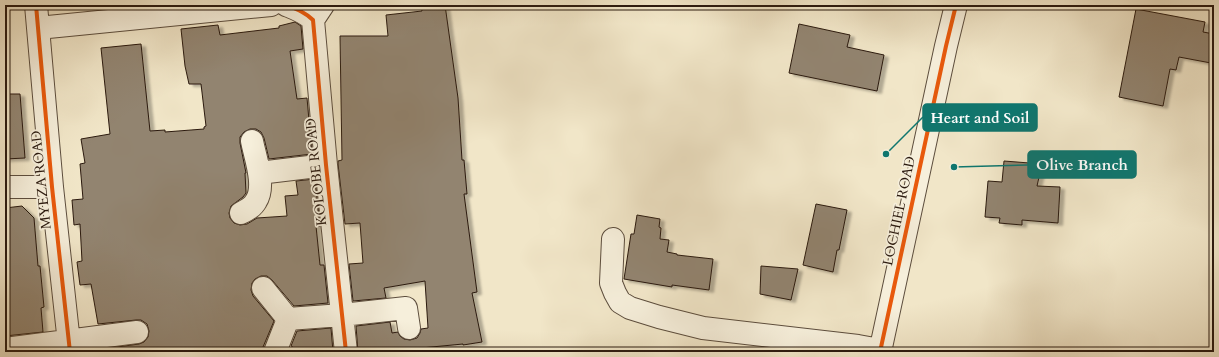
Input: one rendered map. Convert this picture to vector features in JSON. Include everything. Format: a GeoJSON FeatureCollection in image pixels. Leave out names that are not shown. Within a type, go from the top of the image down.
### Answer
{"type":"FeatureCollection","features":[{"type":"Feature","properties":{"kind":"street","name":"MYEZA ROAD"},"geometry":{"type":"LineString","coordinates":[[36,5],[52,187],[70,346]]}},
{"type":"Feature","properties":{"kind":"street"},"geometry":{"type":"LineString","coordinates":[[38,28],[271,5]]}},
{"type":"Feature","properties":{"kind":"street","name":"KOLOBE ROAD"},"geometry":{"type":"LineString","coordinates":[[286,5],[307,14],[318,13],[326,165],[346,352]]}},
{"type":"Feature","properties":{"kind":"street","name":"LOCHIEL ROAD"},"geometry":{"type":"LineString","coordinates":[[880,351],[956,5]]}},
{"type":"Feature","properties":{"kind":"street"},"geometry":{"type":"LineString","coordinates":[[242,213],[256,202],[260,193],[259,173],[252,141]]}},
{"type":"Feature","properties":{"kind":"street","name":"KOLOBE ROAD"},"geometry":{"type":"LineString","coordinates":[[259,173],[326,165]]}},
{"type":"Feature","properties":{"kind":"street"},"geometry":{"type":"LineString","coordinates":[[5,187],[52,187]]}},
{"type":"Feature","properties":{"kind":"street"},"geometry":{"type":"LineString","coordinates":[[613,239],[611,283],[620,302],[630,308],[703,328],[858,346],[880,351]]}},
{"type":"Feature","properties":{"kind":"street"},"geometry":{"type":"LineString","coordinates":[[263,288],[288,319]]}},
{"type":"Feature","properties":{"kind":"street"},"geometry":{"type":"LineString","coordinates":[[288,319],[407,309]]}},
{"type":"Feature","properties":{"kind":"street"},"geometry":{"type":"LineString","coordinates":[[275,352],[288,319]]}},
{"type":"Feature","properties":{"kind":"street"},"geometry":{"type":"LineString","coordinates":[[5,349],[70,346],[137,332]]}},
{"type":"Feature","properties":{"kind":"building"},"geometry":{"type":"Polygon","coordinates":[[[421,5],[445,5],[458,98],[462,160],[464,160],[467,194],[464,194],[477,292],[472,293],[482,342],[421,348],[421,352],[358,352],[356,326],[390,322],[392,333],[398,332],[404,339],[410,340],[417,338],[421,329],[428,328],[425,281],[384,288],[386,298],[353,301],[349,264],[363,263],[360,223],[345,224],[338,164],[338,161],[342,160],[340,36],[388,36],[386,15],[422,11],[421,5]]]}},
{"type":"Feature","properties":{"kind":"building"},"geometry":{"type":"Polygon","coordinates":[[[1136,9],[1205,22],[1203,32],[1214,34],[1214,48],[1211,63],[1179,57],[1176,70],[1170,69],[1163,106],[1119,97],[1136,9]]]}},
{"type":"Feature","properties":{"kind":"building"},"geometry":{"type":"Polygon","coordinates":[[[295,22],[301,26],[303,49],[290,51],[297,99],[307,98],[312,154],[269,159],[261,132],[256,129],[250,129],[244,132],[240,137],[240,143],[246,173],[246,193],[231,206],[229,213],[230,218],[234,223],[240,225],[247,224],[257,218],[287,216],[285,196],[298,195],[296,181],[315,179],[320,226],[316,226],[320,265],[324,265],[328,303],[294,306],[272,280],[267,276],[261,276],[255,279],[252,283],[251,290],[253,296],[274,321],[263,347],[263,352],[103,352],[103,349],[144,342],[148,337],[149,331],[147,324],[141,320],[98,324],[91,284],[80,285],[77,262],[82,261],[80,224],[74,225],[72,200],[83,199],[80,164],[85,163],[81,139],[110,134],[101,48],[141,44],[150,131],[165,130],[165,132],[204,129],[206,126],[201,84],[189,84],[185,66],[181,29],[218,25],[220,35],[279,28],[279,26],[295,22]]]}},
{"type":"Feature","properties":{"kind":"building"},"geometry":{"type":"Polygon","coordinates":[[[799,24],[850,35],[847,47],[884,55],[877,91],[789,73],[799,24]]]}},
{"type":"Feature","properties":{"kind":"building"},"geometry":{"type":"Polygon","coordinates":[[[5,94],[20,94],[25,158],[5,159],[5,94]]]}},
{"type":"Feature","properties":{"kind":"building"},"geometry":{"type":"Polygon","coordinates":[[[1004,161],[1042,164],[1037,186],[1060,187],[1058,223],[1022,220],[1022,225],[999,223],[1000,218],[985,217],[988,181],[1002,182],[1004,161]]]}},
{"type":"Feature","properties":{"kind":"building"},"geometry":{"type":"Polygon","coordinates":[[[816,204],[847,210],[833,272],[803,265],[816,204]]]}},
{"type":"Feature","properties":{"kind":"building"},"geometry":{"type":"Polygon","coordinates":[[[22,206],[34,218],[38,266],[40,266],[44,307],[41,308],[43,332],[5,336],[5,208],[22,206]]]}},
{"type":"Feature","properties":{"kind":"building"},"geometry":{"type":"Polygon","coordinates":[[[637,215],[660,219],[660,239],[669,240],[667,252],[677,255],[713,259],[709,290],[672,285],[672,287],[624,279],[631,234],[634,234],[637,215]]]}},
{"type":"Feature","properties":{"kind":"building"},"geometry":{"type":"Polygon","coordinates":[[[761,266],[798,269],[791,300],[760,294],[761,266]]]}},
{"type":"Feature","properties":{"kind":"building"},"geometry":{"type":"Polygon","coordinates":[[[331,328],[333,352],[293,352],[291,346],[297,331],[331,328]]]}},
{"type":"Feature","properties":{"kind":"cycle path"},"geometry":{"type":"LineString","coordinates":[[36,5],[52,187],[70,352]]}},
{"type":"Feature","properties":{"kind":"cycle path"},"geometry":{"type":"LineString","coordinates":[[286,5],[297,9],[313,20],[326,165],[346,352]]}},
{"type":"Feature","properties":{"kind":"cycle path"},"geometry":{"type":"LineString","coordinates":[[880,352],[956,5]]}},
{"type":"Feature","properties":{"kind":"place","name":"Heart and Soil"},"geometry":{"type":"Point","coordinates":[886,154]}},
{"type":"Feature","properties":{"kind":"place","name":"Olive Branch"},"geometry":{"type":"Point","coordinates":[954,167]}}]}
